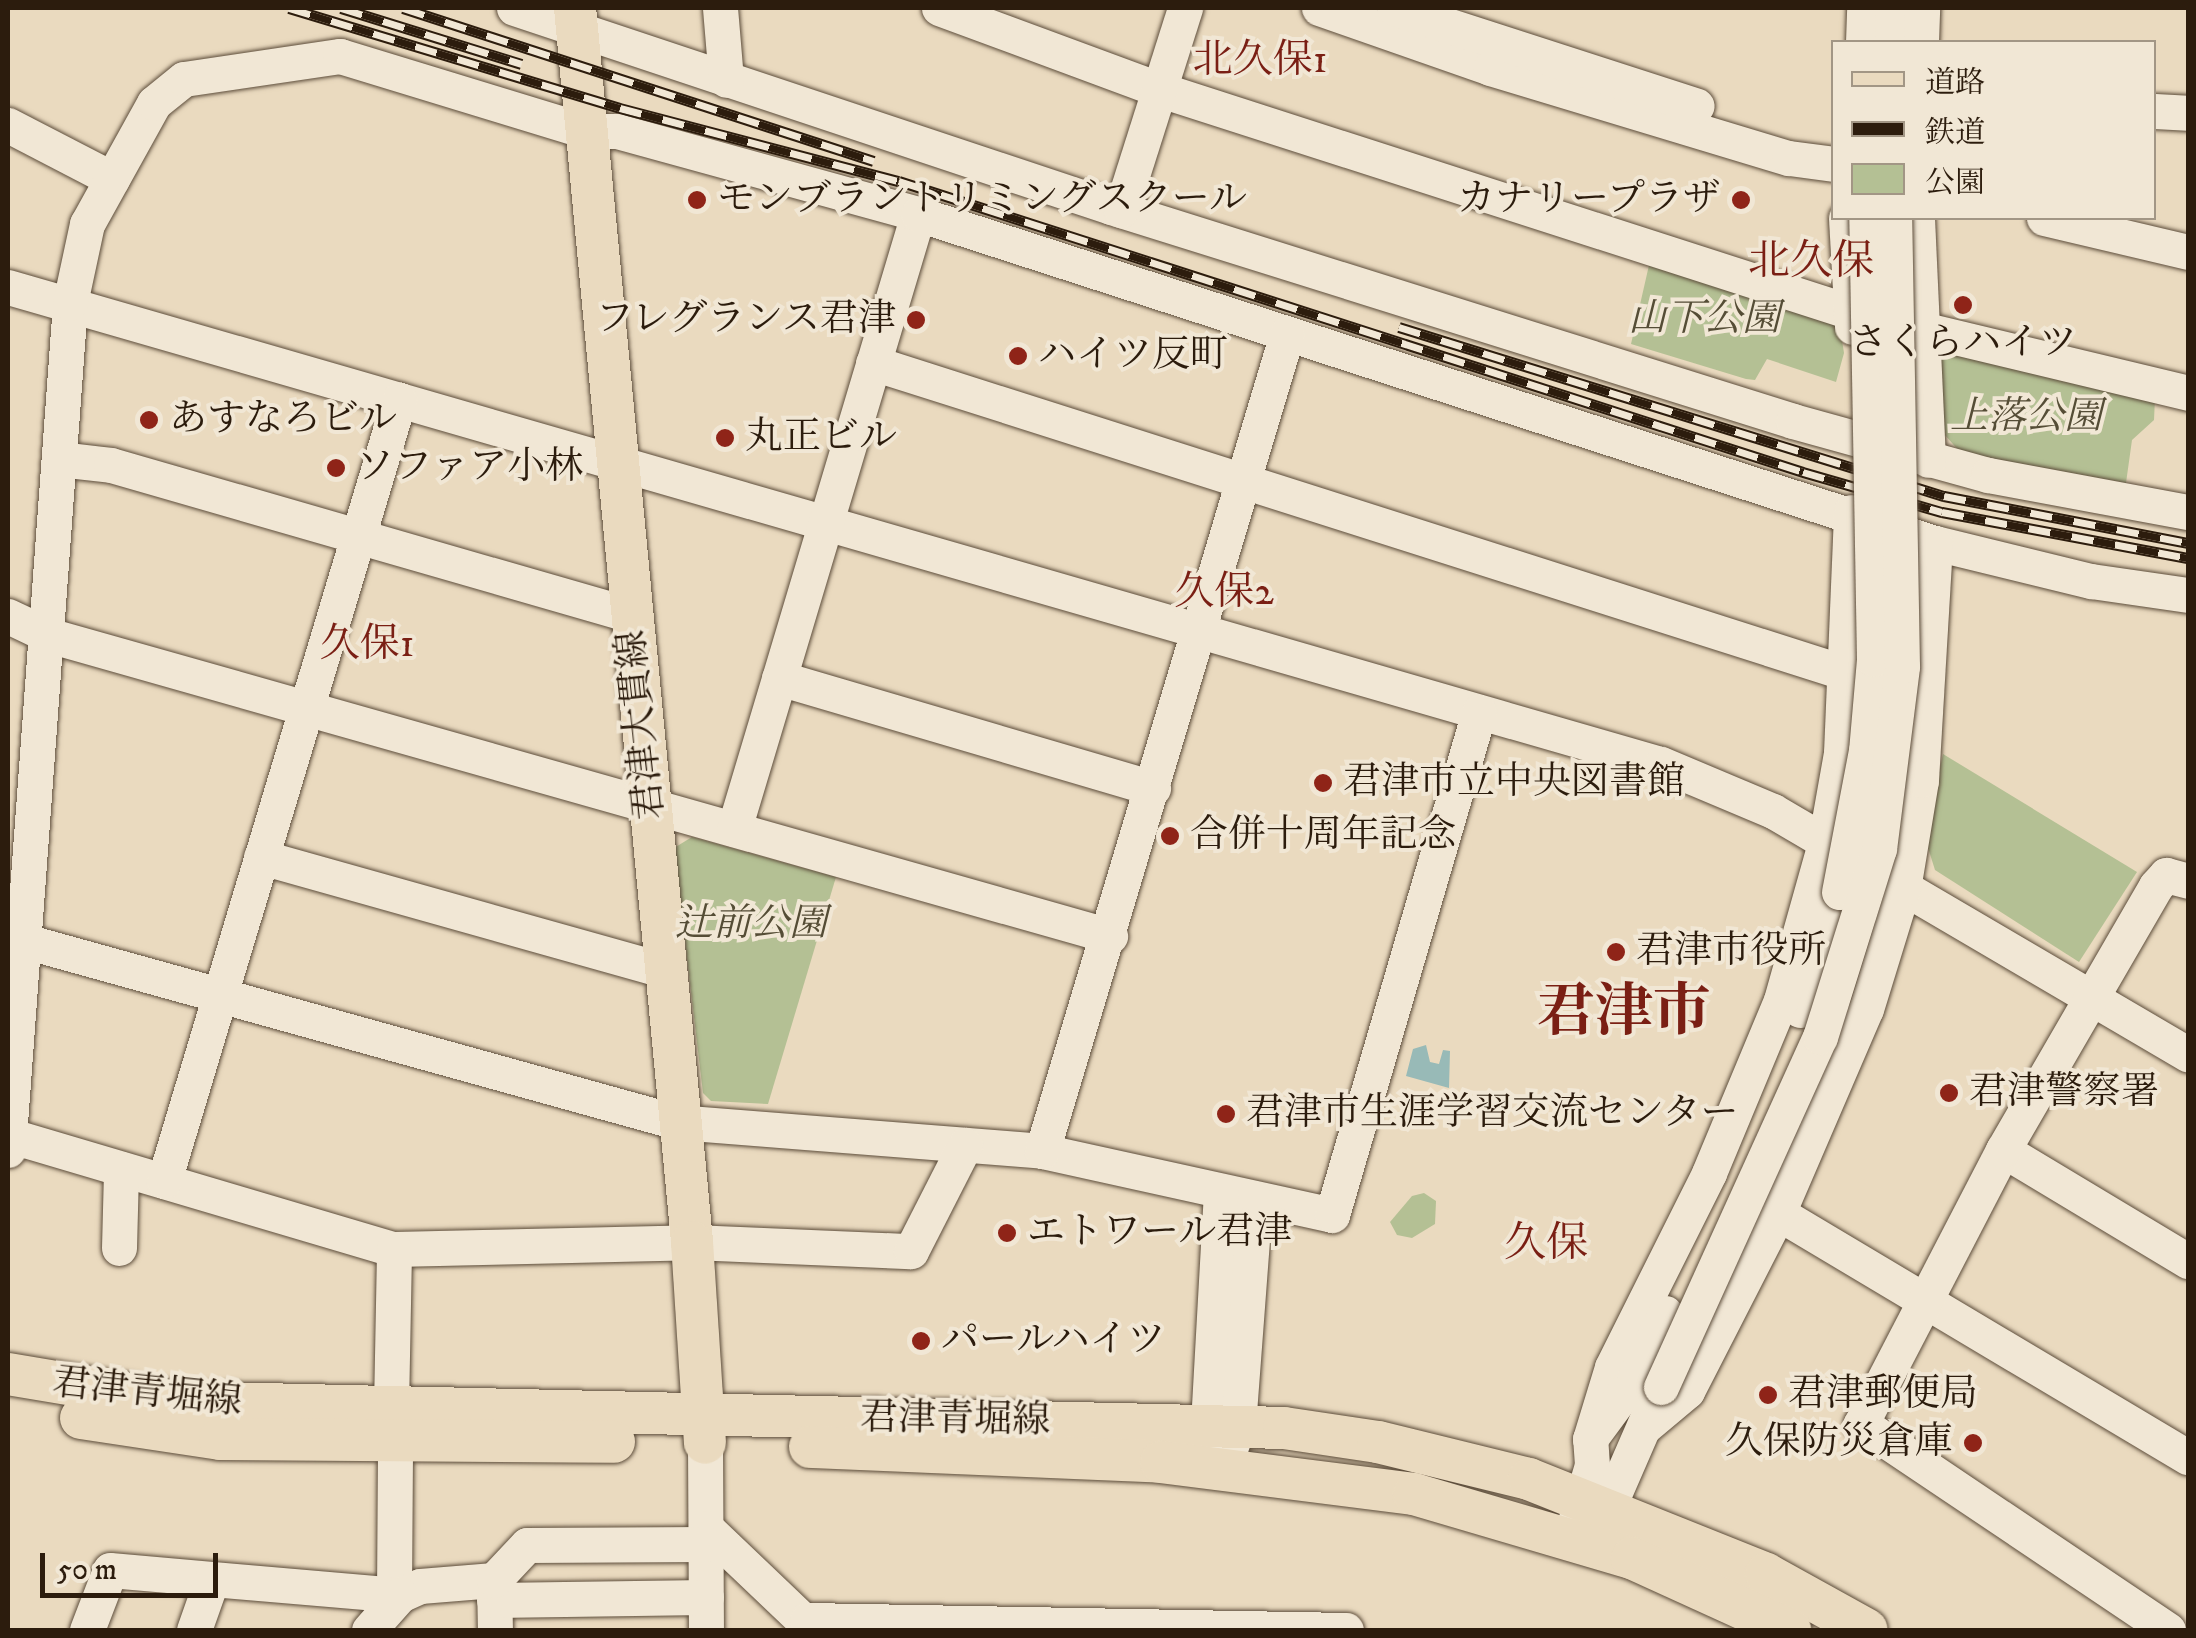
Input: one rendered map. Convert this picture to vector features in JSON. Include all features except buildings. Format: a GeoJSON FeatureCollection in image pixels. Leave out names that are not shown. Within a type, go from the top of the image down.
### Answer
{"type":"FeatureCollection","features":[{"type":"Feature","properties":{"kind":"main road","name":"君津大貫線"},"geometry":{"type":"LineString","coordinates":[[576,19],[677,1122],[692,1242],[705,1430]]}},
{"type":"Feature","properties":{"kind":"main road","name":"君津青堀線"},"geometry":{"type":"LineString","coordinates":[[8,1374],[65,1389],[393,1424],[705,1430],[1223,1425],[1415,1450],[1587,1515],[1766,1574],[1868,1630]]}},
{"type":"Feature","properties":{"kind":"main road","name":"君津青堀線"},"geometry":{"type":"LineString","coordinates":[[8,1403],[220,1438],[393,1424]]}},
{"type":"Feature","properties":{"kind":"main road","name":"君津青堀線"},"geometry":{"type":"LineString","coordinates":[[705,1430],[1224,1468],[1587,1515],[1706,1587],[1790,1630]]}},
{"type":"Feature","properties":{"kind":"street"},"geometry":{"type":"LineString","coordinates":[[514,8],[576,19],[726,80],[1121,210],[1854,438],[1928,460],[2188,512]]}},
{"type":"Feature","properties":{"kind":"street"},"geometry":{"type":"LineString","coordinates":[[720,8],[726,80]]}},
{"type":"Feature","properties":{"kind":"street"},"geometry":{"type":"LineString","coordinates":[[939,8],[1161,90],[1852,312],[1924,334],[2188,393]]}},
{"type":"Feature","properties":{"kind":"street"},"geometry":{"type":"LineString","coordinates":[[1121,210],[1185,8]]}},
{"type":"Feature","properties":{"kind":"street"},"geometry":{"type":"LineString","coordinates":[[1320,8],[1490,68],[1788,158],[1831,164]]}},
{"type":"Feature","properties":{"kind":"street"},"geometry":{"type":"LineString","coordinates":[[1840,8],[1841,40]]}},
{"type":"Feature","properties":{"kind":"street"},"geometry":{"type":"LineString","coordinates":[[1863,40],[1864,8]]}},
{"type":"Feature","properties":{"kind":"street"},"geometry":{"type":"LineString","coordinates":[[1892,40],[1893,8]]}},
{"type":"Feature","properties":{"kind":"street"},"geometry":{"type":"LineString","coordinates":[[1921,40],[1922,8]]}},
{"type":"Feature","properties":{"kind":"street"},"geometry":{"type":"LineString","coordinates":[[1405,9],[1789,135],[1831,164]]}},
{"type":"Feature","properties":{"kind":"street"},"geometry":{"type":"LineString","coordinates":[[8,1150],[17,920],[48,635],[70,303],[80,242],[112,179],[168,88],[320,56],[340,56],[585,131],[617,132],[918,214],[1850,512],[1936,543],[2091,581],[2188,595]]}},
{"type":"Feature","properties":{"kind":"street"},"geometry":{"type":"LineString","coordinates":[[2156,111],[2188,113]]}},
{"type":"Feature","properties":{"kind":"street"},"geometry":{"type":"LineString","coordinates":[[8,126],[112,179]]}},
{"type":"Feature","properties":{"kind":"street"},"geometry":{"type":"LineString","coordinates":[[734,829],[918,214]]}},
{"type":"Feature","properties":{"kind":"street"},"geometry":{"type":"LineString","coordinates":[[1846,220],[1854,438]]}},
{"type":"Feature","properties":{"kind":"street"},"geometry":{"type":"LineString","coordinates":[[1644,1427],[1647,1383],[1794,1026],[1852,841],[1874,660],[1866,220]]}},
{"type":"Feature","properties":{"kind":"street"},"geometry":{"type":"LineString","coordinates":[[1590,1439],[1647,1383],[1820,1036],[1879,849],[1902,666],[1894,220]]}},
{"type":"Feature","properties":{"kind":"street"},"geometry":{"type":"LineString","coordinates":[[1917,220],[1928,460]]}},
{"type":"Feature","properties":{"kind":"street"},"geometry":{"type":"LineString","coordinates":[[2062,220],[2106,225],[2188,252]]}},
{"type":"Feature","properties":{"kind":"street"},"geometry":{"type":"LineString","coordinates":[[8,287],[616,466],[1661,764],[1773,811],[2188,1054]]}},
{"type":"Feature","properties":{"kind":"street"},"geometry":{"type":"LineString","coordinates":[[1042,1150],[1110,936],[1287,334]]}},
{"type":"Feature","properties":{"kind":"street"},"geometry":{"type":"LineString","coordinates":[[873,363],[1849,674]]}},
{"type":"Feature","properties":{"kind":"street"},"geometry":{"type":"LineString","coordinates":[[164,1181],[216,995],[310,707],[399,400]]}},
{"type":"Feature","properties":{"kind":"street"},"geometry":{"type":"LineString","coordinates":[[60,459],[112,465],[632,614]]}},
{"type":"Feature","properties":{"kind":"street"},"geometry":{"type":"LineString","coordinates":[[1587,1515],[1592,1466],[1590,1439],[1612,1367],[1709,1173],[1782,1000],[1825,843],[1849,674],[1850,512]]}},
{"type":"Feature","properties":{"kind":"street"},"geometry":{"type":"LineString","coordinates":[[1587,1515],[1644,1427],[1687,1390],[1778,1213],[1866,1009],[1904,889],[1932,684],[1936,543]]}},
{"type":"Feature","properties":{"kind":"street"},"geometry":{"type":"LineString","coordinates":[[8,616],[48,635],[1110,936]]}},
{"type":"Feature","properties":{"kind":"street"},"geometry":{"type":"LineString","coordinates":[[779,678],[1153,788]]}},
{"type":"Feature","properties":{"kind":"street"},"geometry":{"type":"LineString","coordinates":[[17,920],[216,995],[677,1122],[1042,1150],[1332,1215],[1480,712]]}},
{"type":"Feature","properties":{"kind":"street"},"geometry":{"type":"LineString","coordinates":[[261,857],[666,971]]}},
{"type":"Feature","properties":{"kind":"street"},"geometry":{"type":"LineString","coordinates":[[2168,1630],[1861,1424],[2003,1150],[2094,1001],[2156,886],[2166,876],[2188,881]]}},
{"type":"Feature","properties":{"kind":"street"},"geometry":{"type":"LineString","coordinates":[[8,1135],[394,1249],[692,1242],[911,1250],[965,1144]]}},
{"type":"Feature","properties":{"kind":"street"},"geometry":{"type":"LineString","coordinates":[[2003,1150],[2188,1261]]}},
{"type":"Feature","properties":{"kind":"street"},"geometry":{"type":"LineString","coordinates":[[119,1248],[122,1170]]}},
{"type":"Feature","properties":{"kind":"street"},"geometry":{"type":"LineString","coordinates":[[1224,1468],[1223,1425],[1238,1196]]}},
{"type":"Feature","properties":{"kind":"street"},"geometry":{"type":"LineString","coordinates":[[1778,1213],[2188,1457]]}},
{"type":"Feature","properties":{"kind":"street"},"geometry":{"type":"LineString","coordinates":[[369,1630],[397,1595],[394,1249]]}},
{"type":"Feature","properties":{"kind":"street"},"geometry":{"type":"LineString","coordinates":[[87,1630],[110,1570],[397,1595],[420,1586],[494,1604],[706,1614],[705,1430]]}},
{"type":"Feature","properties":{"kind":"street"},"geometry":{"type":"LineString","coordinates":[[494,1604],[527,1546],[706,1536],[810,1625],[1346,1630]]}},
{"type":"Feature","properties":{"kind":"street"},"geometry":{"type":"LineString","coordinates":[[194,1630],[212,1579]]}},
{"type":"Feature","properties":{"kind":"green space","name":"山下公園"},"geometry":{"type":"Polygon","coordinates":[[[1652,252],[1838,316],[1844,353],[1836,382],[1767,359],[1755,380],[1746,379],[1631,344],[1652,252]]]}},
{"type":"Feature","properties":{"kind":"green space","name":"上落公園"},"geometry":{"type":"Polygon","coordinates":[[[1939,342],[2155,398],[2154,420],[2132,440],[2126,483],[1961,453],[1944,434],[1939,342]]]}},
{"type":"Feature","properties":{"kind":"green space"},"geometry":{"type":"Polygon","coordinates":[[[1943,754],[2137,872],[2079,962],[1935,870],[1925,838],[1943,754]]]}},
{"type":"Feature","properties":{"kind":"green space","name":"辻前公園"},"geometry":{"type":"Polygon","coordinates":[[[692,837],[836,877],[768,1104],[711,1101],[703,1093],[674,848],[692,837]]]}},
{"type":"Feature","properties":{"kind":"green space"},"geometry":{"type":"Polygon","coordinates":[[[1424,1193],[1436,1201],[1435,1224],[1412,1238],[1397,1235],[1390,1222],[1412,1196],[1424,1193]]]}},
{"type":"Feature","properties":{"kind":"water"},"geometry":{"type":"Polygon","coordinates":[[[1426,1045],[1430,1062],[1439,1064],[1443,1050],[1450,1051],[1449,1088],[1406,1076],[1413,1049],[1426,1045]]]}},
{"type":"Feature","properties":{"kind":"railway"},"geometry":{"type":"LineString","coordinates":[[289,8],[620,108],[899,181],[1803,472],[1942,512],[2188,558]]}},
{"type":"Feature","properties":{"kind":"railway"},"geometry":{"type":"LineString","coordinates":[[341,8],[522,64]]}},
{"type":"Feature","properties":{"kind":"railway"},"geometry":{"type":"LineString","coordinates":[[403,8],[874,161]]}},
{"type":"Feature","properties":{"kind":"railway"},"geometry":{"type":"LineString","coordinates":[[1399,327],[1944,496],[2188,543]]}},
{"type":"Feature","properties":{"kind":"place","name":"モンブラントリミングスクール"},"geometry":{"type":"Point","coordinates":[697,200]}},
{"type":"Feature","properties":{"kind":"place","name":"カナリープラザ"},"geometry":{"type":"Point","coordinates":[1741,200]}},
{"type":"Feature","properties":{"kind":"place","name":"さくらハイツ"},"geometry":{"type":"Point","coordinates":[1963,305]}},
{"type":"Feature","properties":{"kind":"place","name":"フレグランス君津"},"geometry":{"type":"Point","coordinates":[916,320]}},
{"type":"Feature","properties":{"kind":"place","name":"ハイツ反町"},"geometry":{"type":"Point","coordinates":[1018,356]}},
{"type":"Feature","properties":{"kind":"place","name":"あすなろビル"},"geometry":{"type":"Point","coordinates":[149,420]}},
{"type":"Feature","properties":{"kind":"place","name":"丸正ビル"},"geometry":{"type":"Point","coordinates":[725,438]}},
{"type":"Feature","properties":{"kind":"place","name":"ソファア小林"},"geometry":{"type":"Point","coordinates":[336,468]}},
{"type":"Feature","properties":{"kind":"place","name":"君津市立中央図書館"},"geometry":{"type":"Point","coordinates":[1323,783]}},
{"type":"Feature","properties":{"kind":"place","name":"合併十周年記念"},"geometry":{"type":"Point","coordinates":[1170,836]}},
{"type":"Feature","properties":{"kind":"place","name":"君津市役所"},"geometry":{"type":"Point","coordinates":[1616,952]}},
{"type":"Feature","properties":{"kind":"place","name":"君津警察署"},"geometry":{"type":"Point","coordinates":[1949,1093]}},
{"type":"Feature","properties":{"kind":"place","name":"君津市生涯学習交流センター"},"geometry":{"type":"Point","coordinates":[1226,1114]}},
{"type":"Feature","properties":{"kind":"place","name":"エトワール君津"},"geometry":{"type":"Point","coordinates":[1007,1233]}},
{"type":"Feature","properties":{"kind":"place","name":"パールハイツ"},"geometry":{"type":"Point","coordinates":[921,1341]}},
{"type":"Feature","properties":{"kind":"place","name":"君津郵便局"},"geometry":{"type":"Point","coordinates":[1768,1395]}},
{"type":"Feature","properties":{"kind":"place","name":"久保防災倉庫"},"geometry":{"type":"Point","coordinates":[1973,1443]}},
{"type":"Feature","properties":{"kind":"district","name":"北久保1"},"geometry":{"type":"Point","coordinates":[1260,61]}},
{"type":"Feature","properties":{"kind":"district","name":"北久保"},"geometry":{"type":"Point","coordinates":[1811,262]}},
{"type":"Feature","properties":{"kind":"district","name":"久保2"},"geometry":{"type":"Point","coordinates":[1224,593]}},
{"type":"Feature","properties":{"kind":"district","name":"久保1"},"geometry":{"type":"Point","coordinates":[367,645]}},
{"type":"Feature","properties":{"kind":"district","name":"君津市"},"geometry":{"type":"Point","coordinates":[1624,1014]}},
{"type":"Feature","properties":{"kind":"district","name":"久保"},"geometry":{"type":"Point","coordinates":[1546,1244]}}]}
